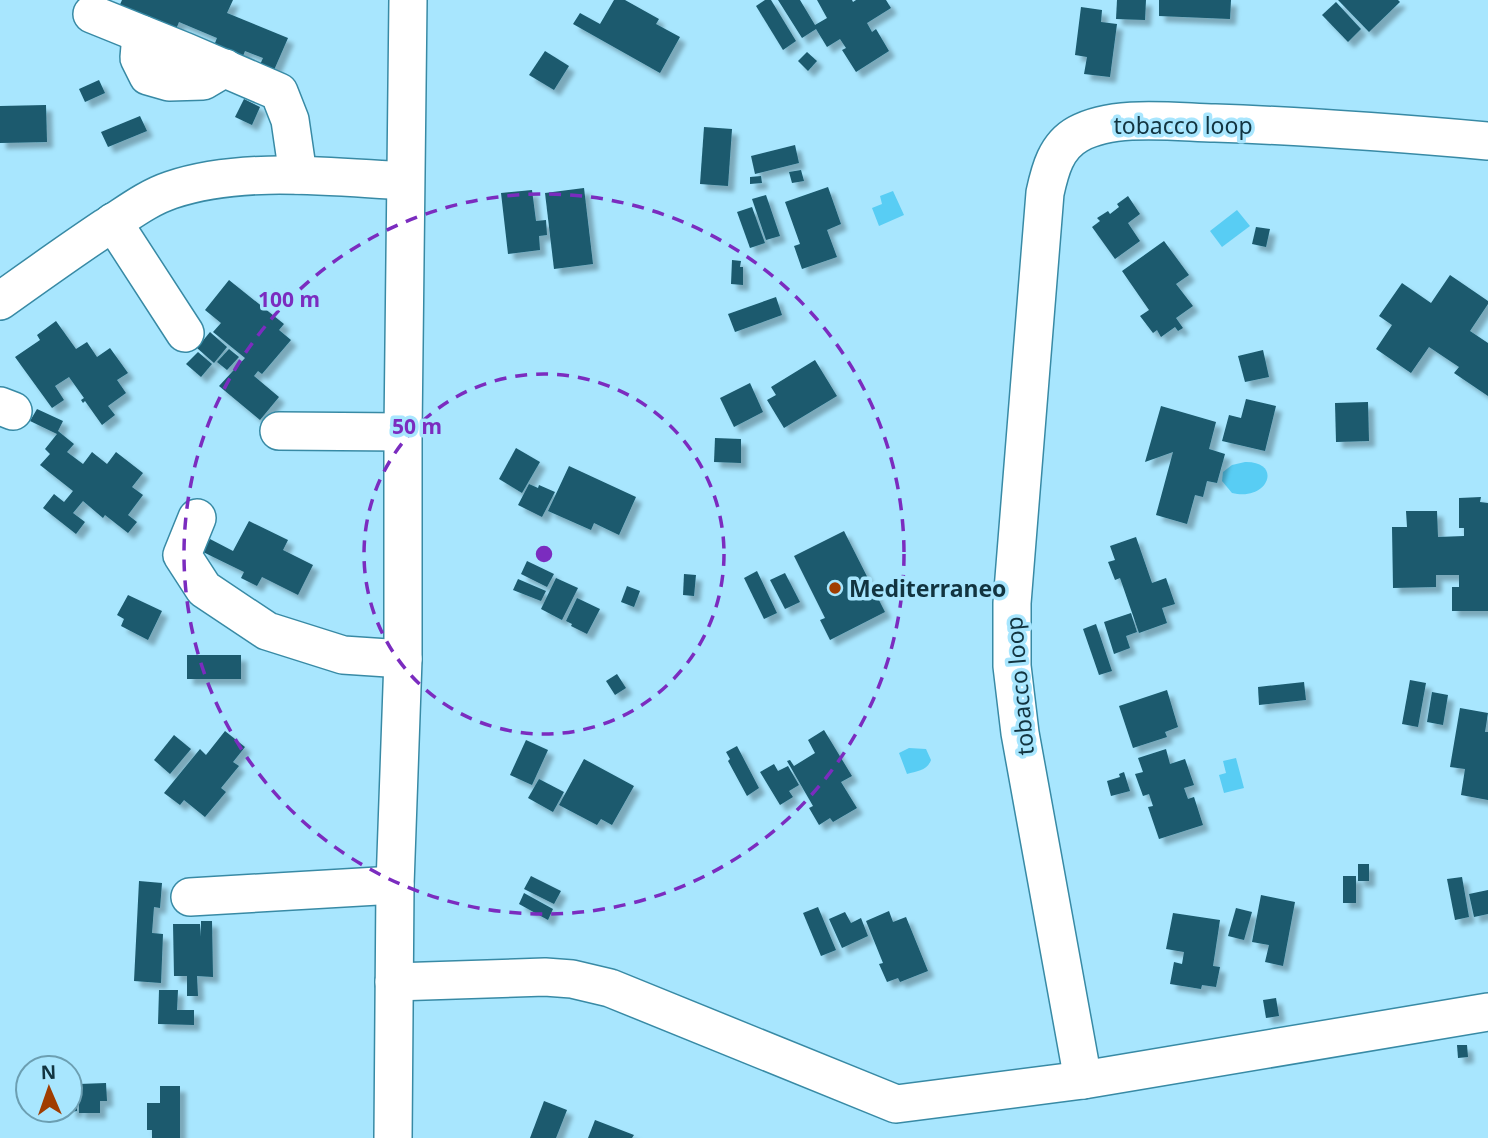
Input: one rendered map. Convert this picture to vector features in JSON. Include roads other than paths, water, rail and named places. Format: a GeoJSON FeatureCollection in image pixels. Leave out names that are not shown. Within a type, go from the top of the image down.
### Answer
{"type":"FeatureCollection","features":[{"type":"Feature","properties":{"kind":"street"},"geometry":{"type":"LineString","coordinates":[[393,1138],[395,885],[403,659],[408,0]]}},
{"type":"Feature","properties":{"kind":"street"},"geometry":{"type":"LineString","coordinates":[[92,14],[279,93],[290,120],[298,175]]}},
{"type":"Feature","properties":{"kind":"street","name":"tobacco loop"},"geometry":{"type":"LineString","coordinates":[[1083,1080],[1020,733],[1013,666],[1012,603],[1045,193],[1055,158],[1075,136],[1089,129],[1120,122],[1287,125],[1488,141]]}},
{"type":"Feature","properties":{"kind":"street"},"geometry":{"type":"LineString","coordinates":[[0,301],[113,222],[141,204],[169,191],[208,180],[298,175],[405,181]]}},
{"type":"Feature","properties":{"kind":"street"},"geometry":{"type":"LineString","coordinates":[[113,222],[185,333]]}},
{"type":"Feature","properties":{"kind":"street"},"geometry":{"type":"LineString","coordinates":[[279,431],[403,432]]}},
{"type":"Feature","properties":{"kind":"street"},"geometry":{"type":"LineString","coordinates":[[197,518],[182,555],[204,589],[267,631],[343,655],[403,659]]}},
{"type":"Feature","properties":{"kind":"street"},"geometry":{"type":"LineString","coordinates":[[190,897],[395,885]]}},
{"type":"Feature","properties":{"kind":"street"},"geometry":{"type":"LineString","coordinates":[[394,982],[545,977],[572,979],[610,988],[896,1104],[1083,1080],[1488,1012]]}},
{"type":"Feature","properties":{"kind":"water"},"geometry":{"type":"Polygon","coordinates":[[[893,191],[904,215],[879,226],[872,208],[882,204],[880,196],[893,191]]]}},
{"type":"Feature","properties":{"kind":"water"},"geometry":{"type":"Polygon","coordinates":[[[1237,210],[1250,226],[1222,247],[1210,231],[1237,210]]]}},
{"type":"Feature","properties":{"kind":"water"},"geometry":{"type":"Polygon","coordinates":[[[1257,463],[1264,468],[1267,480],[1255,492],[1232,493],[1222,481],[1223,472],[1232,465],[1257,463]]]}},
{"type":"Feature","properties":{"kind":"water"},"geometry":{"type":"Polygon","coordinates":[[[909,748],[926,749],[931,760],[924,768],[907,774],[899,753],[909,748]]]}},
{"type":"Feature","properties":{"kind":"water"},"geometry":{"type":"Polygon","coordinates":[[[1236,758],[1244,788],[1224,793],[1219,775],[1226,773],[1223,761],[1236,758]]]}},
{"type":"Feature","properties":{"kind":"place","name":"Mediterraneo"},"geometry":{"type":"Point","coordinates":[835,588]}}]}
